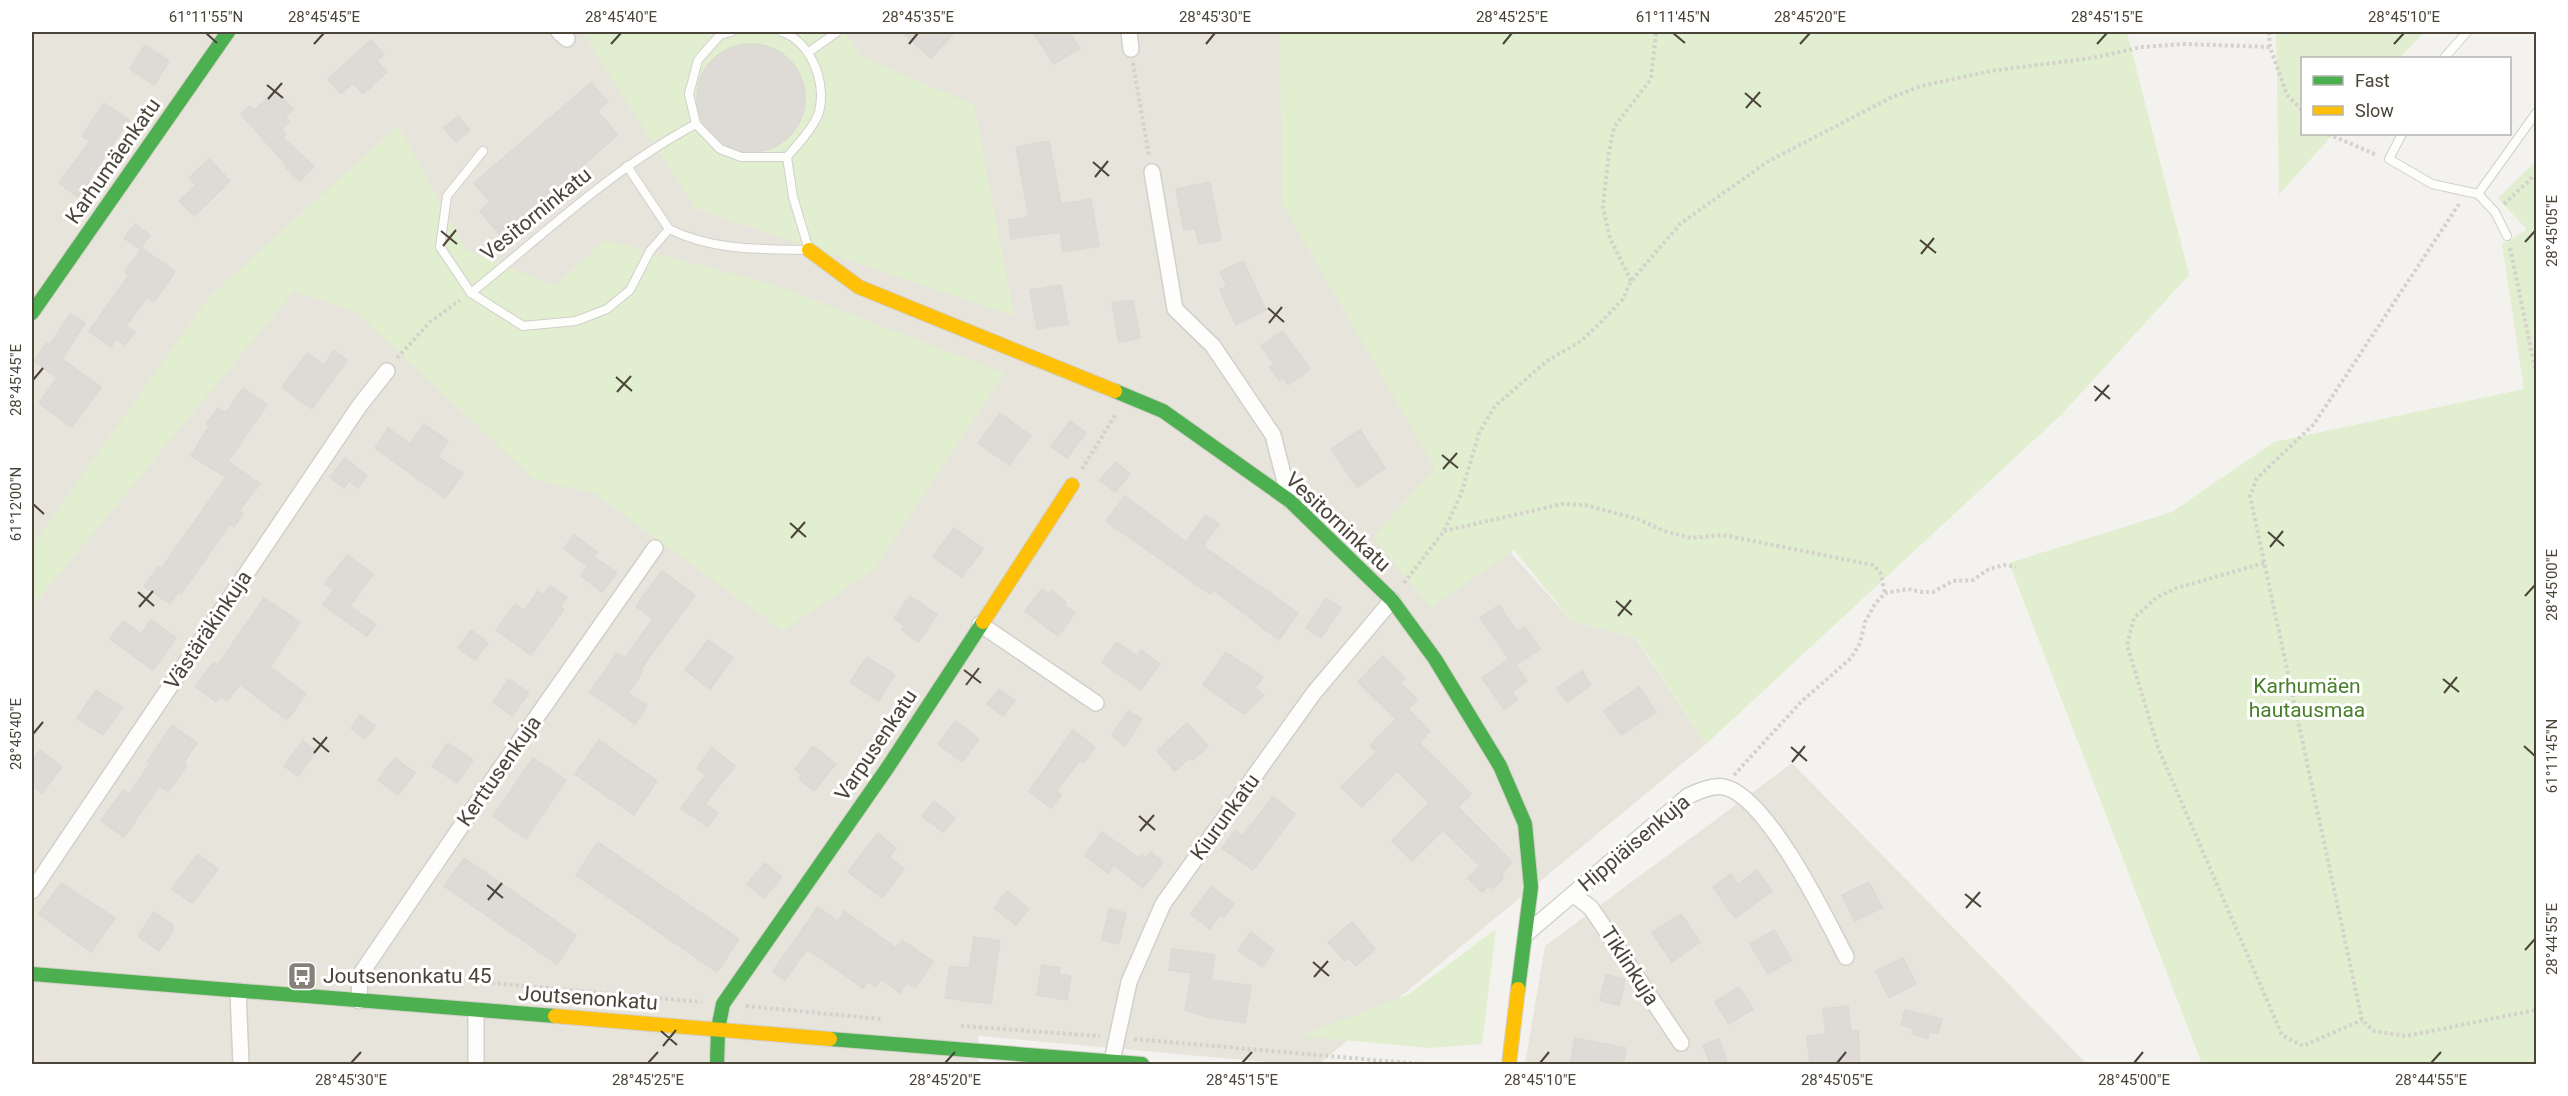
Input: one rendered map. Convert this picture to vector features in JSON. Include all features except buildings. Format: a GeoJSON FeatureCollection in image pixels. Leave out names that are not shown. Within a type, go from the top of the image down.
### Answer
{"type":"FeatureCollection","features":[{"type":"Feature","properties":{"kind":"street","name":"Karhumäenkatu"},"geometry":{"type":"LineString","coordinates":[[32,314],[228,32]]}},
{"type":"Feature","properties":{"kind":"street"},"geometry":{"type":"LineString","coordinates":[[1129,32],[1131,49]]}},
{"type":"Feature","properties":{"kind":"street"},"geometry":{"type":"LineString","coordinates":[[1152,172],[1175,309],[1213,346],[1273,435],[1290,501]]}},
{"type":"Feature","properties":{"kind":"street","name":"Vesitorninkatu"},"geometry":{"type":"LineString","coordinates":[[809,250],[859,287],[1163,411],[1290,501],[1392,600],[1435,659],[1500,766],[1525,824],[1531,887],[1509,1065]]}},
{"type":"Feature","properties":{"kind":"street","name":"Västäräkinkuja"},"geometry":{"type":"LineString","coordinates":[[32,891],[360,405],[387,371]]}},
{"type":"Feature","properties":{"kind":"street","name":"Varpusenkatu"},"geometry":{"type":"LineString","coordinates":[[717,1065],[718,1029],[723,1004],[888,767],[1072,485]]}},
{"type":"Feature","properties":{"kind":"street","name":"Kerttusenkuja"},"geometry":{"type":"LineString","coordinates":[[359,1001],[360,975],[498,772],[655,548]]}},
{"type":"Feature","properties":{"kind":"street","name":"Kiurunkatu"},"geometry":{"type":"LineString","coordinates":[[1112,1061],[1129,982],[1163,904],[1313,694],[1392,600]]}},
{"type":"Feature","properties":{"kind":"street"},"geometry":{"type":"LineString","coordinates":[[980,624],[1096,703]]}},
{"type":"Feature","properties":{"kind":"street"},"geometry":{"type":"LineString","coordinates":[[1724,787],[1748,800],[1764,818],[1817,899],[1846,957]]}},
{"type":"Feature","properties":{"kind":"street","name":"Hippiäisenkuja"},"geometry":{"type":"LineString","coordinates":[[1526,934],[1688,795],[1724,787]]}},
{"type":"Feature","properties":{"kind":"street","name":"Tiklinkuja"},"geometry":{"type":"LineString","coordinates":[[1573,894],[1592,908],[1681,1043]]}},
{"type":"Feature","properties":{"kind":"street","name":"Joutsenonkatu"},"geometry":{"type":"LineString","coordinates":[[32,974],[718,1029],[953,1057],[1112,1061],[1142,1065]]}},
{"type":"Feature","properties":{"kind":"street"},"geometry":{"type":"LineString","coordinates":[[238,991],[241,1065]]}},
{"type":"Feature","properties":{"kind":"street"},"geometry":{"type":"LineString","coordinates":[[476,1010],[476,1065]]}},
{"type":"Feature","properties":{"kind":"lane"},"geometry":{"type":"LineString","coordinates":[[731,32],[720,35],[698,60],[689,94],[696,124],[720,149],[741,157],[788,157]]}},
{"type":"Feature","properties":{"kind":"lane"},"geometry":{"type":"LineString","coordinates":[[627,166],[669,229],[690,239],[732,248],[809,250],[793,197],[788,157],[818,115],[821,84],[809,52],[782,32]]}},
{"type":"Feature","properties":{"kind":"lane"},"geometry":{"type":"LineString","coordinates":[[809,52],[837,32]]}},
{"type":"Feature","properties":{"kind":"lane"},"geometry":{"type":"LineString","coordinates":[[2445,57],[2467,32]]}},
{"type":"Feature","properties":{"kind":"lane"},"geometry":{"type":"LineString","coordinates":[[2478,194],[2536,113]]}},
{"type":"Feature","properties":{"kind":"lane","name":"Vesitorninkatu"},"geometry":{"type":"LineString","coordinates":[[471,293],[627,166],[663,141],[696,124]]}},
{"type":"Feature","properties":{"kind":"lane"},"geometry":{"type":"LineString","coordinates":[[2401,135],[2389,159],[2432,184],[2478,194],[2495,212],[2507,236]]}},
{"type":"Feature","properties":{"kind":"lane","name":"Vesitorninkatu"},"geometry":{"type":"LineString","coordinates":[[483,151],[447,196],[440,247],[471,293],[523,326],[576,321],[607,309],[630,290],[650,251],[669,229]]}},
{"type":"Feature","properties":{"kind":"path"},"geometry":{"type":"LineString","coordinates":[[1631,281],[1610,238],[1603,207],[1614,127],[1651,79],[1656,32]]}},
{"type":"Feature","properties":{"kind":"path"},"geometry":{"type":"LineString","coordinates":[[2269,32],[2270,47],[2287,95],[2301,109]]}},
{"type":"Feature","properties":{"kind":"path"},"geometry":{"type":"LineString","coordinates":[[1392,600],[1444,531],[1461,494],[1479,433],[1495,406],[1546,361],[1581,341],[1597,326],[1623,299],[1631,281],[1680,224],[1767,162],[1890,98],[1921,86],[1955,81],[1991,71],[2092,58],[2142,47],[2185,44],[2270,47]]}},
{"type":"Feature","properties":{"kind":"path"},"geometry":{"type":"LineString","coordinates":[[1131,49],[1152,172]]}},
{"type":"Feature","properties":{"kind":"path"},"geometry":{"type":"LineString","coordinates":[[2330,135],[2389,159]]}},
{"type":"Feature","properties":{"kind":"path"},"geometry":{"type":"LineString","coordinates":[[2495,212],[2536,174]]}},
{"type":"Feature","properties":{"kind":"path"},"geometry":{"type":"LineString","coordinates":[[2467,192],[2314,424],[2257,478],[2250,496],[2362,1020],[2374,1031],[2406,1036],[2536,1011]]}},
{"type":"Feature","properties":{"kind":"path"},"geometry":{"type":"LineString","coordinates":[[2507,236],[2536,373]]}},
{"type":"Feature","properties":{"kind":"path"},"geometry":{"type":"LineString","coordinates":[[387,371],[430,322],[471,293]]}},
{"type":"Feature","properties":{"kind":"path"},"geometry":{"type":"LineString","coordinates":[[1072,485],[1127,396]]}},
{"type":"Feature","properties":{"kind":"path"},"geometry":{"type":"LineString","coordinates":[[1444,531],[1562,504],[1586,505],[1638,519],[1664,531],[1691,538],[1723,535],[1873,565],[1880,573],[1885,593]]}},
{"type":"Feature","properties":{"kind":"path"},"geometry":{"type":"LineString","coordinates":[[2264,563],[2177,588],[2157,597],[2134,618],[2127,645],[2159,750],[2282,1035],[2303,1047],[2362,1020]]}},
{"type":"Feature","properties":{"kind":"path"},"geometry":{"type":"LineString","coordinates":[[1724,787],[1801,702],[1851,658],[1860,643],[1865,622],[1875,603],[1885,593],[1908,589],[1933,592],[1953,581],[1973,580],[1996,567],[2004,565],[2016,567]]}},
{"type":"Feature","properties":{"kind":"shaded area"},"geometry":{"type":"Polygon","coordinates":[[[32,32],[1280,32],[1435,468],[1572,621],[1635,638],[1706,744],[1319,1064],[1290,1064],[978,1036],[979,1064],[32,1064],[32,32]]]}},
{"type":"Feature","properties":{"kind":"shaded area"},"geometry":{"type":"Polygon","coordinates":[[[1792,763],[2087,1064],[1525,1064],[1545,946],[1792,763]]]}},
{"type":"Feature","properties":{"kind":"green space"},"geometry":{"type":"Polygon","coordinates":[[[585,32],[845,32],[860,56],[974,105],[1014,316],[695,208],[584,35],[585,32]]]}},
{"type":"Feature","properties":{"kind":"green space"},"geometry":{"type":"Polygon","coordinates":[[[1280,32],[2127,32],[2189,275],[2061,415],[1706,744],[1636,638],[1572,621],[1514,550],[1431,608],[1373,537],[1435,468],[1282,203],[1280,32]]]}},
{"type":"Feature","properties":{"kind":"green space"},"geometry":{"type":"Polygon","coordinates":[[[2276,32],[2424,32],[2401,57],[2301,57],[2301,135],[2332,135],[2279,195],[2276,32]]]}},
{"type":"Feature","properties":{"kind":"green space"},"geometry":{"type":"Polygon","coordinates":[[[398,126],[466,250],[555,286],[605,240],[775,285],[1004,373],[874,569],[783,631],[594,493],[535,480],[355,311],[294,291],[32,607],[32,546],[209,297],[398,126]]]}},
{"type":"Feature","properties":{"kind":"green space","name":"Karhumäen hautausmaa"},"geometry":{"type":"Polygon","coordinates":[[[2536,161],[2536,1064],[2202,1064],[2009,563],[2172,512],[2274,442],[2524,389],[2502,244],[2527,230],[2498,198],[2536,161]]]}},
{"type":"Feature","properties":{"kind":"green space"},"geometry":{"type":"Polygon","coordinates":[[[1496,929],[1482,1044],[1430,1048],[1301,1036],[1409,994],[1496,929]]]}},
{"type":"Feature","properties":{"kind":"traffic: fast"},"geometry":{"type":"LineString","coordinates":[[32,313],[228,32]]}},
{"type":"Feature","properties":{"kind":"traffic: fast"},"geometry":{"type":"LineString","coordinates":[[1115,391],[1163,411],[1290,501],[1392,600],[1435,659],[1500,766],[1525,824],[1531,887],[1518,989]]}},
{"type":"Feature","properties":{"kind":"traffic: fast"},"geometry":{"type":"LineString","coordinates":[[717,1064],[718,1029],[723,1004],[888,767],[983,622]]}},
{"type":"Feature","properties":{"kind":"traffic: fast"},"geometry":{"type":"LineString","coordinates":[[32,974],[555,1016]]}},
{"type":"Feature","properties":{"kind":"traffic: fast"},"geometry":{"type":"LineString","coordinates":[[830,1039],[1142,1064]]}},
{"type":"Feature","properties":{"kind":"traffic: slow"},"geometry":{"type":"LineString","coordinates":[[809,250],[859,287],[1115,391]]}},
{"type":"Feature","properties":{"kind":"traffic: slow"},"geometry":{"type":"LineString","coordinates":[[983,622],[1072,485]]}},
{"type":"Feature","properties":{"kind":"traffic: slow"},"geometry":{"type":"LineString","coordinates":[[1509,1064],[1518,989]]}},
{"type":"Feature","properties":{"kind":"traffic: slow"},"geometry":{"type":"LineString","coordinates":[[555,1016],[830,1039]]}},
{"type":"Feature","properties":{"kind":"place","name":"Joutsenonkatu 45"},"geometry":{"type":"Point","coordinates":[302,976]}}]}
